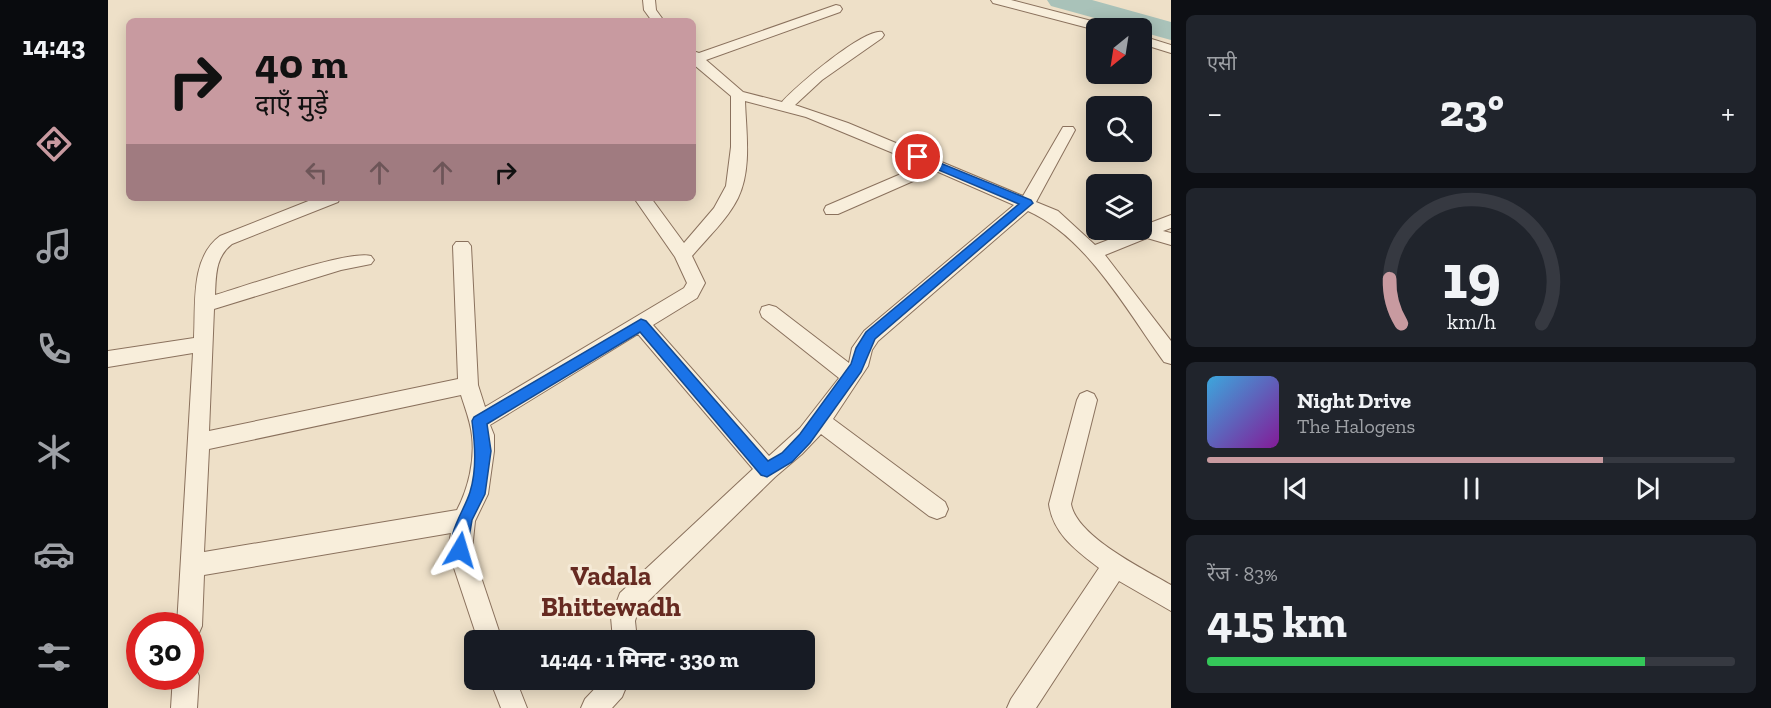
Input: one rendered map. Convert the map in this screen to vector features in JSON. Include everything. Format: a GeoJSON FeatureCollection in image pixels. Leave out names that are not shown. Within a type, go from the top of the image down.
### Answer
{"type":"FeatureCollection","features":[{"type":"Feature","properties":{"kind":"street"},"geometry":{"type":"LineString","coordinates":[[650,0],[650,10],[656,18]]}},
{"type":"Feature","properties":{"kind":"street"},"geometry":{"type":"LineString","coordinates":[[997,0],[1086,24]]}},
{"type":"Feature","properties":{"kind":"street"},"geometry":{"type":"LineString","coordinates":[[696,57],[837,9]]}},
{"type":"Feature","properties":{"kind":"street"},"geometry":{"type":"LineString","coordinates":[[784,107],[817,75],[877,34]]}},
{"type":"Feature","properties":{"kind":"street"},"geometry":{"type":"LineString","coordinates":[[1152,43],[1171,49]]}},
{"type":"Feature","properties":{"kind":"street"},"geometry":{"type":"LineString","coordinates":[[696,60],[738,95],[843,126],[1027,203],[1066,225],[1092,253],[1171,356]]}},
{"type":"Feature","properties":{"kind":"street"},"geometry":{"type":"LineString","coordinates":[[682,255],[723,208],[731,194],[738,151],[738,95]]}},
{"type":"Feature","properties":{"kind":"street"},"geometry":{"type":"LineString","coordinates":[[622,630],[622,614],[629,602],[767,470],[787,458],[819,420],[851,376],[861,360],[862,348],[871,336],[1027,203],[1068,130]]}},
{"type":"Feature","properties":{"kind":"street"},"geometry":{"type":"LineString","coordinates":[[832,210],[937,165]]}},
{"type":"Feature","properties":{"kind":"street"},"geometry":{"type":"LineString","coordinates":[[190,612],[207,267],[218,246],[244,231],[324,201]]}},
{"type":"Feature","properties":{"kind":"street"},"geometry":{"type":"LineString","coordinates":[[479,421],[641,324],[691,293],[695,288],[694,278],[682,255],[644,201]]}},
{"type":"Feature","properties":{"kind":"street"},"geometry":{"type":"LineString","coordinates":[[1152,228],[1171,220]]}},
{"type":"Feature","properties":{"kind":"street"},"geometry":{"type":"LineString","coordinates":[[1152,233],[1171,240]]}},
{"type":"Feature","properties":{"kind":"street"},"geometry":{"type":"LineString","coordinates":[[1092,253],[1123,240]]}},
{"type":"Feature","properties":{"kind":"street"},"geometry":{"type":"LineString","coordinates":[[462,246],[468,386],[479,421],[483,451],[477,494],[464,520],[460,550],[487,630]]}},
{"type":"Feature","properties":{"kind":"street"},"geometry":{"type":"LineString","coordinates":[[205,305],[341,264],[365,260]]}},
{"type":"Feature","properties":{"kind":"street"},"geometry":{"type":"LineString","coordinates":[[769,312],[851,376]]}},
{"type":"Feature","properties":{"kind":"street"},"geometry":{"type":"LineString","coordinates":[[641,324],[767,470]]}},
{"type":"Feature","properties":{"kind":"street"},"geometry":{"type":"LineString","coordinates":[[108,359],[203,344]]}},
{"type":"Feature","properties":{"kind":"street"},"geometry":{"type":"LineString","coordinates":[[200,442],[468,386]]}},
{"type":"Feature","properties":{"kind":"street"},"geometry":{"type":"LineString","coordinates":[[1087,400],[1060,504],[1062,519],[1073,531],[1116,566],[1171,599]]}},
{"type":"Feature","properties":{"kind":"street"},"geometry":{"type":"LineString","coordinates":[[819,420],[937,509]]}},
{"type":"Feature","properties":{"kind":"street"},"geometry":{"type":"LineString","coordinates":[[193,565],[464,520]]}},
{"type":"Feature","properties":{"kind":"street"},"geometry":{"type":"LineString","coordinates":[[1020,708],[1105,579],[1116,566]]}},
{"type":"Feature","properties":{"kind":"street"},"geometry":{"type":"LineString","coordinates":[[184,708],[185,690]]}},
{"type":"Feature","properties":{"kind":"street"},"geometry":{"type":"LineString","coordinates":[[507,690],[514,708]]}},
{"type":"Feature","properties":{"kind":"street"},"geometry":{"type":"LineString","coordinates":[[594,708],[611,690]]}},
{"type":"Feature","properties":{"kind":"waterway"},"geometry":{"type":"LineString","coordinates":[[1061,0],[1171,31]]}},
{"type":"Feature","properties":{"kind":"district","name":"Vadala Bhittewadh"},"geometry":{"type":"Point","coordinates":[611,592]}},
{"type":"Feature","properties":{"kind":"route"},"geometry":{"type":"LineString","coordinates":[[460,550],[464,520],[477,494],[483,451],[483,435],[479,421],[641,324],[767,470],[787,458],[805,439],[856,368],[861,360],[862,348],[871,336],[1027,203],[918,157]]}}]}
